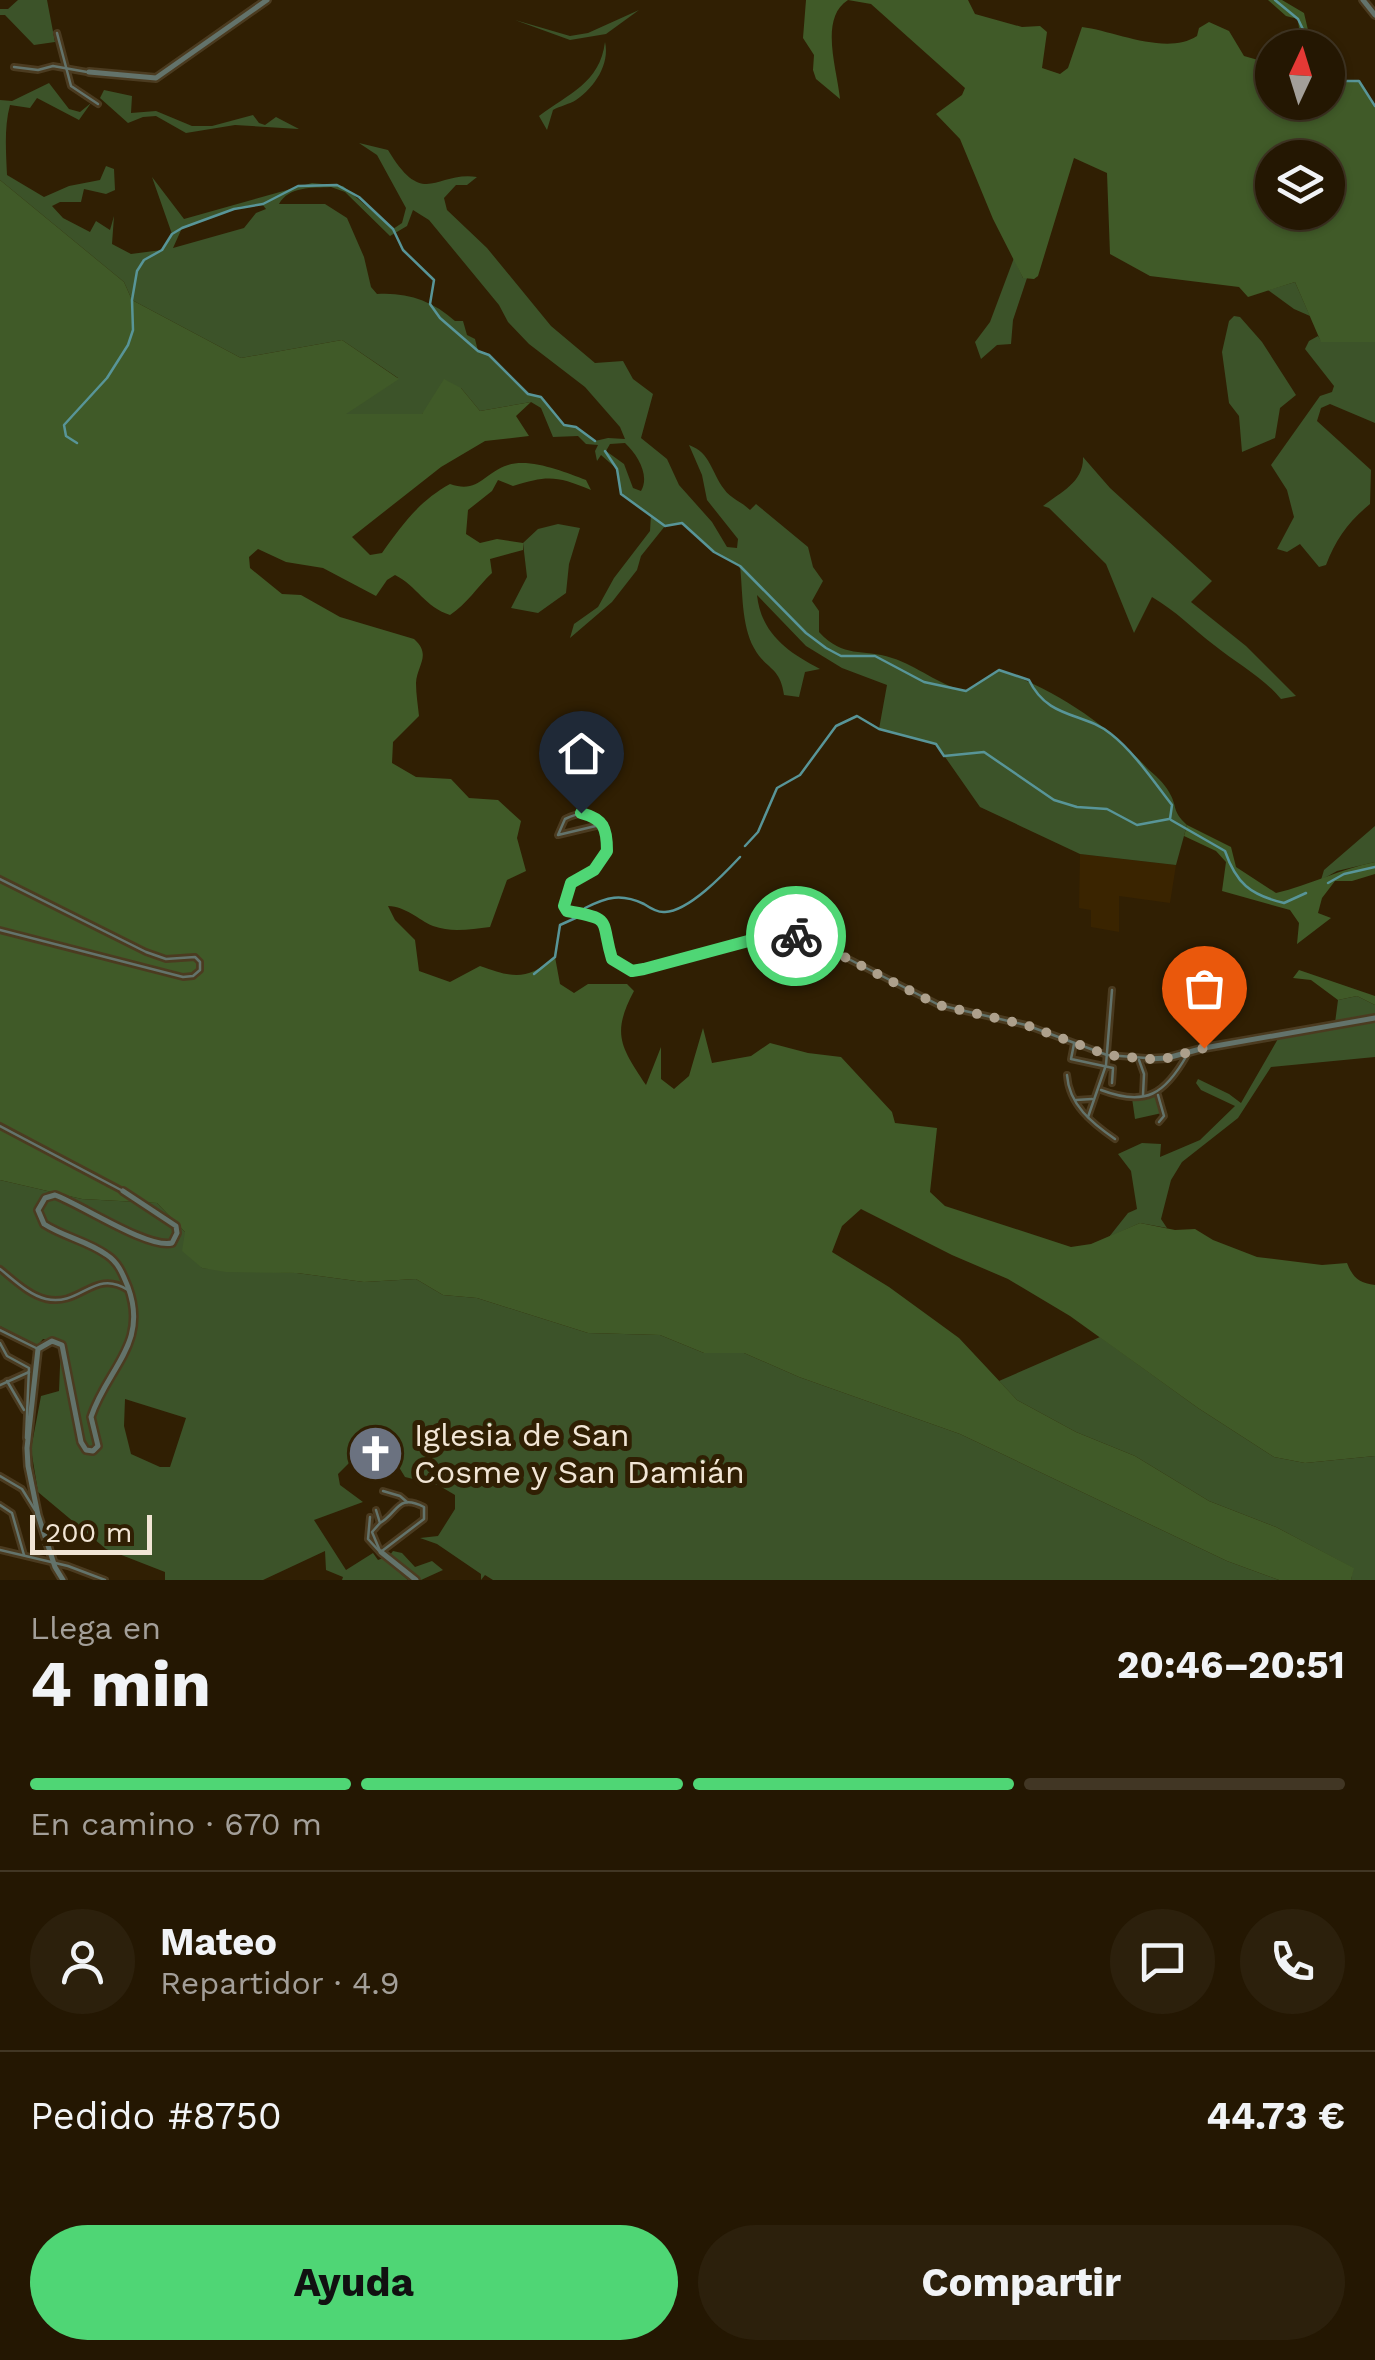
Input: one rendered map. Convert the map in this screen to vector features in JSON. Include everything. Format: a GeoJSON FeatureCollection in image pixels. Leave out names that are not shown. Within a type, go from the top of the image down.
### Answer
{"type":"FeatureCollection","features":[{"type":"Feature","properties":{"kind":"street"},"geometry":{"type":"LineString","coordinates":[[14,67],[38,70],[53,66],[68,71],[156,78],[267,0]]}},
{"type":"Feature","properties":{"kind":"street"},"geometry":{"type":"LineString","coordinates":[[1364,0],[1375,15]]}},
{"type":"Feature","properties":{"kind":"street"},"geometry":{"type":"LineString","coordinates":[[56,34],[74,90],[98,104]]}},
{"type":"Feature","properties":{"kind":"street"},"geometry":{"type":"LineString","coordinates":[[604,824],[558,835],[565,819],[574,814],[598,818],[604,824],[607,851],[594,870],[571,883],[564,906],[567,911],[587,912],[600,920],[609,936],[612,959],[632,971],[787,933],[819,944],[938,1005],[1026,1025],[1107,1055],[1160,1060],[1375,1018]]}},
{"type":"Feature","properties":{"kind":"street"},"geometry":{"type":"LineString","coordinates":[[0,879],[146,952],[166,959],[195,957],[200,970],[183,977],[0,930]]}},
{"type":"Feature","properties":{"kind":"street"},"geometry":{"type":"LineString","coordinates":[[1088,1117],[1106,1064],[1112,990]]}},
{"type":"Feature","properties":{"kind":"street"},"geometry":{"type":"LineString","coordinates":[[1075,1043],[1071,1058],[1113,1068],[1112,1083]]}},
{"type":"Feature","properties":{"kind":"street"},"geometry":{"type":"LineString","coordinates":[[1100,1090],[1132,1098],[1157,1093],[1170,1082],[1190,1052]]}},
{"type":"Feature","properties":{"kind":"street"},"geometry":{"type":"LineString","coordinates":[[1137,1058],[1144,1074],[1143,1097]]}},
{"type":"Feature","properties":{"kind":"street"},"geometry":{"type":"LineString","coordinates":[[1067,1076],[1074,1101],[1115,1139]]}},
{"type":"Feature","properties":{"kind":"street"},"geometry":{"type":"LineString","coordinates":[[1157,1093],[1164,1116],[1159,1122]]}},
{"type":"Feature","properties":{"kind":"street"},"geometry":{"type":"LineString","coordinates":[[1074,1101],[1085,1097],[1094,1101]]}},
{"type":"Feature","properties":{"kind":"street"},"geometry":{"type":"LineString","coordinates":[[0,1126],[122,1191],[176,1226],[177,1233],[172,1243],[158,1243],[55,1196],[45,1198],[38,1210],[44,1224],[112,1259],[122,1273],[135,1312],[132,1341],[92,1411],[90,1422],[98,1446],[86,1450],[81,1442],[62,1345],[46,1342],[38,1350],[27,1444]]}},
{"type":"Feature","properties":{"kind":"street"},"geometry":{"type":"LineString","coordinates":[[0,1269],[34,1295],[48,1300],[64,1300],[105,1282],[129,1291]]}},
{"type":"Feature","properties":{"kind":"street"},"geometry":{"type":"LineString","coordinates":[[0,1330],[38,1350]]}},
{"type":"Feature","properties":{"kind":"street"},"geometry":{"type":"LineString","coordinates":[[0,1342],[7,1356],[26,1366],[29,1372],[24,1412],[29,1477],[38,1515],[63,1580]]}},
{"type":"Feature","properties":{"kind":"street"},"geometry":{"type":"LineString","coordinates":[[0,1384],[29,1372]]}},
{"type":"Feature","properties":{"kind":"street"},"geometry":{"type":"LineString","coordinates":[[8,1381],[24,1412]]}},
{"type":"Feature","properties":{"kind":"street"},"geometry":{"type":"LineString","coordinates":[[0,1476],[22,1489],[38,1515]]}},
{"type":"Feature","properties":{"kind":"street"},"geometry":{"type":"LineString","coordinates":[[381,1552],[424,1519],[424,1507],[383,1490]]}},
{"type":"Feature","properties":{"kind":"street"},"geometry":{"type":"LineString","coordinates":[[372,1529],[390,1516],[394,1508],[407,1502]]}},
{"type":"Feature","properties":{"kind":"street"},"geometry":{"type":"LineString","coordinates":[[0,1505],[12,1513],[24,1555]]}},
{"type":"Feature","properties":{"kind":"street"},"geometry":{"type":"LineString","coordinates":[[376,1510],[380,1522]]}},
{"type":"Feature","properties":{"kind":"street"},"geometry":{"type":"LineString","coordinates":[[370,1517],[381,1552],[416,1580]]}},
{"type":"Feature","properties":{"kind":"street"},"geometry":{"type":"LineString","coordinates":[[411,1518],[414,1526]]}},
{"type":"Feature","properties":{"kind":"street"},"geometry":{"type":"LineString","coordinates":[[0,1550],[54,1562],[104,1580]]}},
{"type":"Feature","properties":{"kind":"shaded area"},"geometry":{"type":"Polygon","coordinates":[[[1080,854],[1176,865],[1170,903],[1119,896],[1119,932],[1091,927],[1091,910],[1079,908],[1080,854]]]}},
{"type":"Feature","properties":{"kind":"green space"},"geometry":{"type":"Polygon","coordinates":[[[18,0],[47,0],[55,42],[34,45],[5,15],[0,15],[0,9],[8,9],[18,0]]]}},
{"type":"Feature","properties":{"kind":"green space"},"geometry":{"type":"Polygon","coordinates":[[[806,0],[848,0],[839,8],[832,31],[840,99],[816,79],[814,55],[803,38],[806,0]]]}},
{"type":"Feature","properties":{"kind":"green space"},"geometry":{"type":"Polygon","coordinates":[[[848,0],[968,0],[975,14],[1022,27],[1040,26],[1047,32],[1042,68],[1060,74],[1068,68],[1082,27],[1171,44],[1197,36],[1199,28],[1209,22],[1229,31],[1244,56],[1255,59],[1255,120],[1345,120],[1345,81],[1359,81],[1375,106],[1375,342],[1321,342],[1295,282],[1248,297],[1239,287],[1150,276],[1110,254],[1107,173],[1074,158],[1038,276],[1023,278],[960,139],[936,114],[962,95],[965,88],[871,4],[848,0]]]}},
{"type":"Feature","properties":{"kind":"green space"},"geometry":{"type":"Polygon","coordinates":[[[1268,0],[1282,0],[1304,13],[1308,30],[1299,30],[1298,19],[1286,16],[1268,0]]]}},
{"type":"Feature","properties":{"kind":"green space"},"geometry":{"type":"Polygon","coordinates":[[[639,10],[606,34],[570,40],[515,20],[570,36],[588,33],[639,10]]]}},
{"type":"Feature","properties":{"kind":"green space"},"geometry":{"type":"Polygon","coordinates":[[[605,42],[603,67],[595,82],[576,100],[553,110],[547,130],[539,116],[590,78],[605,42]]]}},
{"type":"Feature","properties":{"kind":"green space"},"geometry":{"type":"Polygon","coordinates":[[[49,83],[69,109],[80,112],[91,103],[79,120],[37,98],[30,108],[10,105],[7,175],[44,197],[69,186],[100,180],[106,166],[114,169],[115,190],[106,194],[84,189],[81,202],[52,206],[63,218],[90,232],[96,221],[110,230],[114,216],[112,244],[131,254],[162,250],[172,234],[152,177],[184,219],[312,183],[343,186],[393,229],[402,223],[406,208],[377,155],[359,143],[388,150],[411,179],[421,183],[477,177],[467,185],[456,185],[444,198],[447,210],[487,248],[551,326],[595,363],[623,361],[633,379],[653,394],[641,438],[667,459],[679,485],[712,522],[727,547],[737,548],[738,539],[707,500],[702,475],[689,445],[706,458],[729,495],[750,510],[756,504],[808,547],[813,567],[823,581],[812,601],[819,611],[819,632],[828,640],[845,649],[901,661],[966,691],[999,670],[1080,710],[1115,737],[1160,780],[1187,825],[1176,865],[1080,854],[980,807],[936,744],[879,729],[887,685],[842,668],[806,646],[757,595],[770,631],[797,656],[820,669],[805,672],[799,697],[784,695],[776,673],[750,639],[740,566],[714,552],[682,523],[665,526],[612,602],[570,638],[574,624],[598,607],[614,578],[650,531],[651,515],[621,494],[617,469],[601,455],[597,461],[598,445],[586,444],[578,436],[553,437],[541,408],[531,402],[480,411],[461,388],[422,414],[344,414],[398,378],[342,340],[241,358],[132,300],[124,282],[0,180],[0,100],[12,101],[49,83]],[[331,187],[289,194],[279,204],[325,204],[347,218],[364,257],[371,287],[377,294],[419,299],[455,321],[463,321],[478,351],[489,355],[528,394],[541,397],[564,425],[576,427],[595,441],[625,439],[620,427],[585,387],[529,344],[508,322],[499,305],[429,220],[413,210],[407,226],[390,236],[345,192],[331,187]],[[262,204],[238,207],[182,228],[173,248],[244,228],[256,213],[266,209],[262,204]],[[625,443],[610,444],[606,451],[624,464],[633,488],[641,491],[643,472],[634,453],[625,443]]]}},
{"type":"Feature","properties":{"kind":"green space"},"geometry":{"type":"Polygon","coordinates":[[[104,90],[132,96],[131,113],[156,111],[192,126],[212,126],[253,115],[265,125],[276,117],[299,129],[235,125],[186,133],[156,116],[128,123],[100,98],[104,90]]]}},
{"type":"Feature","properties":{"kind":"green space"},"geometry":{"type":"Polygon","coordinates":[[[0,180],[124,282],[132,300],[241,358],[342,340],[399,379],[346,414],[422,414],[444,379],[461,388],[480,411],[531,402],[516,416],[529,436],[485,441],[441,467],[352,537],[370,555],[382,553],[420,506],[450,484],[475,484],[517,463],[547,467],[586,480],[591,490],[552,479],[513,486],[498,480],[492,491],[468,510],[466,534],[480,543],[497,539],[523,543],[523,550],[490,559],[492,573],[450,615],[395,575],[376,596],[323,568],[286,562],[258,549],[249,557],[250,568],[282,594],[301,595],[340,617],[414,639],[423,655],[416,683],[419,716],[393,742],[392,763],[416,777],[451,779],[469,798],[498,800],[521,821],[517,838],[526,871],[507,880],[490,927],[440,928],[388,906],[395,920],[415,940],[419,971],[450,982],[480,966],[519,975],[536,970],[555,957],[560,984],[574,993],[588,984],[627,984],[634,991],[623,1018],[622,1040],[646,1085],[661,1047],[661,1079],[674,1089],[689,1076],[703,1028],[712,1063],[751,1056],[770,1043],[841,1057],[892,1112],[895,1123],[937,1128],[930,1192],[945,1206],[1071,1247],[1091,1244],[1140,1223],[1175,1230],[1195,1229],[1257,1257],[1322,1265],[1347,1263],[1357,1279],[1375,1285],[1375,1456],[1305,1463],[1274,1457],[1070,1316],[1008,1279],[861,1209],[842,1226],[832,1252],[959,1338],[1017,1400],[1076,1432],[1135,1456],[1209,1501],[1276,1527],[1354,1568],[1351,1580],[1279,1580],[1227,1561],[960,1434],[799,1377],[744,1353],[704,1353],[660,1335],[588,1333],[477,1298],[443,1295],[416,1279],[364,1282],[297,1273],[202,1268],[182,1251],[185,1232],[157,1203],[82,1199],[0,1180],[0,180]]]}},
{"type":"Feature","properties":{"kind":"green space"},"geometry":{"type":"Polygon","coordinates":[[[1014,258],[1023,278],[1027,278],[1013,320],[1011,344],[997,345],[981,359],[975,342],[990,322],[1014,258]]]}},
{"type":"Feature","properties":{"kind":"green space"},"geometry":{"type":"Polygon","coordinates":[[[1295,282],[1310,316],[1268,290],[1295,282]]]}},
{"type":"Feature","properties":{"kind":"green space"},"geometry":{"type":"Polygon","coordinates":[[[1240,317],[1262,342],[1296,395],[1280,408],[1275,438],[1242,452],[1239,416],[1229,403],[1222,352],[1229,321],[1240,317]]]}},
{"type":"Feature","properties":{"kind":"green space"},"geometry":{"type":"Polygon","coordinates":[[[1318,336],[1322,342],[1375,342],[1375,423],[1330,404],[1321,408],[1317,421],[1371,470],[1370,504],[1344,532],[1326,565],[1319,567],[1300,544],[1287,552],[1277,549],[1294,517],[1287,490],[1271,465],[1320,396],[1332,392],[1334,386],[1305,349],[1318,336]]]}},
{"type":"Feature","properties":{"kind":"green space"},"geometry":{"type":"Polygon","coordinates":[[[1083,457],[1110,488],[1212,581],[1191,602],[1246,646],[1296,696],[1281,699],[1152,597],[1134,633],[1106,564],[1043,506],[1076,480],[1083,457]]]}},
{"type":"Feature","properties":{"kind":"green space"},"geometry":{"type":"Polygon","coordinates":[[[558,524],[580,528],[569,564],[566,593],[538,613],[511,608],[527,577],[523,543],[538,529],[558,524]]]}},
{"type":"Feature","properties":{"kind":"green space"},"geometry":{"type":"Polygon","coordinates":[[[1187,825],[1231,847],[1236,867],[1276,893],[1375,862],[1375,874],[1335,881],[1322,898],[1318,913],[1331,918],[1297,944],[1299,923],[1290,910],[1222,891],[1226,862],[1216,851],[1184,836],[1187,825]]]}},
{"type":"Feature","properties":{"kind":"green space"},"geometry":{"type":"Polygon","coordinates":[[[1375,826],[1375,862],[1337,871],[1321,880],[1324,870],[1375,826]]]}},
{"type":"Feature","properties":{"kind":"green space"},"geometry":{"type":"Polygon","coordinates":[[[1299,970],[1375,996],[1375,1005],[1357,996],[1338,1000],[1311,980],[1293,978],[1299,970]]]}},
{"type":"Feature","properties":{"kind":"green space"},"geometry":{"type":"Polygon","coordinates":[[[1357,996],[1375,1005],[1375,1057],[1271,1067],[1238,1118],[1182,1162],[1171,1180],[1161,1219],[1167,1228],[1140,1223],[1109,1237],[1128,1213],[1137,1209],[1131,1171],[1118,1154],[1142,1143],[1161,1144],[1160,1157],[1200,1140],[1235,1106],[1201,1090],[1198,1079],[1241,1103],[1279,1037],[1335,1023],[1338,1000],[1357,996]]]}},
{"type":"Feature","properties":{"kind":"green space"},"geometry":{"type":"Polygon","coordinates":[[[1156,1094],[1162,1113],[1135,1119],[1132,1098],[1156,1094]]]}},
{"type":"Feature","properties":{"kind":"green space"},"geometry":{"type":"Polygon","coordinates":[[[0,1180],[82,1199],[157,1203],[185,1232],[202,1268],[297,1273],[364,1282],[416,1279],[443,1295],[477,1298],[588,1333],[660,1335],[704,1353],[744,1353],[799,1377],[960,1434],[1227,1561],[1279,1580],[493,1580],[485,1575],[481,1580],[481,1574],[437,1544],[420,1538],[438,1536],[455,1509],[455,1495],[438,1485],[405,1477],[383,1441],[353,1454],[338,1474],[340,1485],[363,1502],[314,1520],[346,1570],[373,1553],[408,1580],[342,1580],[343,1577],[326,1570],[325,1551],[263,1580],[165,1580],[165,1572],[106,1549],[38,1492],[31,1449],[41,1396],[59,1391],[61,1342],[43,1339],[37,1346],[0,1326],[0,1180]],[[125,1399],[124,1426],[131,1454],[160,1467],[170,1467],[186,1418],[125,1399]]]}},
{"type":"Feature","properties":{"kind":"green space"},"geometry":{"type":"Polygon","coordinates":[[[1100,1337],[1274,1457],[1305,1463],[1375,1456],[1375,1580],[1351,1580],[1353,1568],[1276,1527],[1209,1501],[1135,1456],[1076,1432],[1017,1400],[999,1381],[1100,1337]]]}},
{"type":"Feature","properties":{"kind":"green space"},"geometry":{"type":"Polygon","coordinates":[[[393,1551],[402,1553],[415,1567],[432,1561],[443,1570],[421,1580],[390,1555],[393,1551]]]}},
{"type":"Feature","properties":{"kind":"waterway"},"geometry":{"type":"LineString","coordinates":[[1275,0],[1298,19],[1303,30]]}},
{"type":"Feature","properties":{"kind":"waterway"},"geometry":{"type":"LineString","coordinates":[[1345,81],[1359,81],[1375,106]]}},
{"type":"Feature","properties":{"kind":"waterway"},"geometry":{"type":"LineString","coordinates":[[77,443],[66,436],[64,425],[107,378],[128,345],[133,330],[132,300],[137,271],[144,260],[162,250],[172,234],[182,228],[234,209],[263,204],[298,186],[337,185],[359,197],[393,229],[403,250],[434,280],[430,304],[440,318],[478,351],[489,355],[528,394],[541,397],[564,425],[576,427],[595,441]]}},
{"type":"Feature","properties":{"kind":"waterway"},"geometry":{"type":"LineString","coordinates":[[605,451],[617,469],[621,494],[665,526],[682,523],[714,552],[740,566],[826,648],[841,656],[875,656],[924,682],[966,691],[999,670],[1029,680],[1037,693],[1056,709],[1101,727],[1119,741],[1172,805],[1170,819]]}},
{"type":"Feature","properties":{"kind":"waterway"},"geometry":{"type":"LineString","coordinates":[[745,846],[758,832],[777,788],[800,775],[836,726],[857,716],[879,729],[936,744],[944,756],[984,752],[1054,800],[1077,807],[1107,809],[1137,825],[1169,819]]}},
{"type":"Feature","properties":{"kind":"waterway"},"geometry":{"type":"LineString","coordinates":[[1171,820],[1225,851],[1240,879],[1262,896],[1284,903],[1306,893]]}},
{"type":"Feature","properties":{"kind":"waterway"},"geometry":{"type":"LineString","coordinates":[[585,908],[621,898],[660,912],[674,910],[706,891],[740,857]]}},
{"type":"Feature","properties":{"kind":"waterway"},"geometry":{"type":"LineString","coordinates":[[1328,883],[1344,874],[1375,867]]}},
{"type":"Feature","properties":{"kind":"waterway"},"geometry":{"type":"LineString","coordinates":[[534,974],[555,957],[560,925],[580,916]]}},
{"type":"Feature","properties":{"kind":"way so far"},"geometry":{"type":"LineString","coordinates":[[796,936],[938,1005],[1026,1025],[1107,1055],[1160,1060],[1204,1048]]}},
{"type":"Feature","properties":{"kind":"place","name":"Iglesia de San Cosme y San Damián"},"geometry":{"type":"Point","coordinates":[375,1453]}},
{"type":"Feature","properties":{"kind":"route"},"geometry":{"type":"LineString","coordinates":[[581,813],[604,824],[607,851],[594,870],[571,883],[564,906],[567,911],[587,912],[600,920],[609,936],[612,959],[626,968],[644,969],[774,934],[796,936]]}}]}
